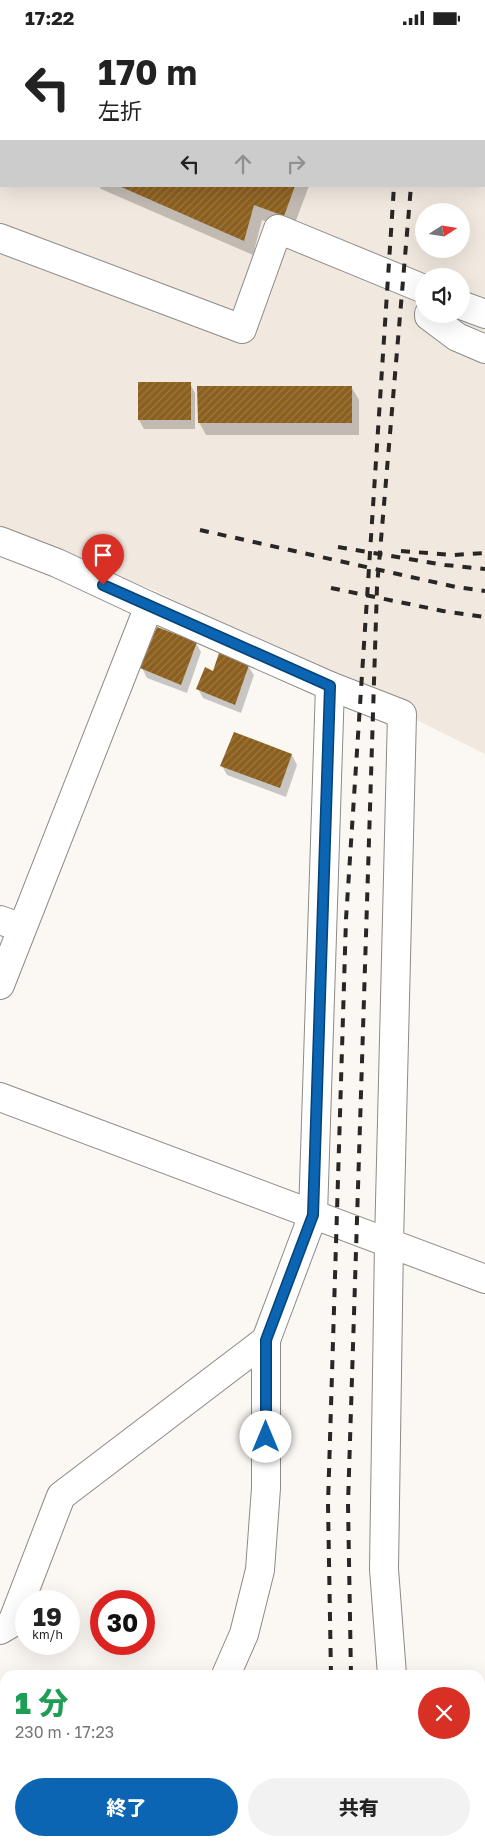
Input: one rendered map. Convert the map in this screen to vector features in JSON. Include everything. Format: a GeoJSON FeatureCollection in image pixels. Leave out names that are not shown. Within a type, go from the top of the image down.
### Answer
{"type":"FeatureCollection","features":[{"type":"Feature","properties":{"kind":"street"},"geometry":{"type":"LineString","coordinates":[[0,238],[242,329],[278,229],[415,285]]}},
{"type":"Feature","properties":{"kind":"street"},"geometry":{"type":"LineString","coordinates":[[470,308],[485,314]]}},
{"type":"Feature","properties":{"kind":"street"},"geometry":{"type":"LineString","coordinates":[[438,323],[457,337],[485,349]]}},
{"type":"Feature","properties":{"kind":"street"},"geometry":{"type":"LineString","coordinates":[[0,541],[57,563],[330,686],[402,714],[389,1243],[384,1569],[392,1670]]}},
{"type":"Feature","properties":{"kind":"street"},"geometry":{"type":"LineString","coordinates":[[0,985],[11,924],[149,606]]}},
{"type":"Feature","properties":{"kind":"street"},"geometry":{"type":"LineString","coordinates":[[228,1670],[244,1634],[260,1570],[266,1488],[266,1340],[313,1215],[330,686]]}},
{"type":"Feature","properties":{"kind":"street"},"geometry":{"type":"LineString","coordinates":[[0,1097],[485,1279]]}},
{"type":"Feature","properties":{"kind":"street"},"geometry":{"type":"LineString","coordinates":[[0,1630],[12,1623],[61,1496],[266,1340]]}},
{"type":"Feature","properties":{"kind":"shaded area"},"geometry":{"type":"Polygon","coordinates":[[[0,187],[485,187],[485,754],[156,591],[0,532],[0,187]]]}},
{"type":"Feature","properties":{"kind":"building"},"geometry":{"type":"Polygon","coordinates":[[[121,187],[295,187],[284,216],[254,205],[244,241],[121,187]]]}},
{"type":"Feature","properties":{"kind":"building"},"geometry":{"type":"Polygon","coordinates":[[[138,382],[191,382],[191,420],[138,420],[138,382]]]}},
{"type":"Feature","properties":{"kind":"building"},"geometry":{"type":"Polygon","coordinates":[[[197,386],[352,386],[352,423],[198,423],[197,386]]]}},
{"type":"Feature","properties":{"kind":"building"},"geometry":{"type":"Polygon","coordinates":[[[157,627],[197,642],[181,685],[140,668],[157,627]]]}},
{"type":"Feature","properties":{"kind":"building"},"geometry":{"type":"Polygon","coordinates":[[[219,653],[249,665],[235,705],[196,689],[205,667],[213,671],[219,653]]]}},
{"type":"Feature","properties":{"kind":"building"},"geometry":{"type":"Polygon","coordinates":[[[234,732],[292,754],[280,788],[220,766],[234,732]]]}},
{"type":"Feature","properties":{"kind":"railway"},"geometry":{"type":"LineString","coordinates":[[331,1670],[328,1504],[346,919],[394,187]]}},
{"type":"Feature","properties":{"kind":"railway"},"geometry":{"type":"LineString","coordinates":[[351,1670],[348,1504],[377,587],[411,187]]}},
{"type":"Feature","properties":{"kind":"railway"},"geometry":{"type":"LineString","coordinates":[[200,530],[456,587],[485,591]]}},
{"type":"Feature","properties":{"kind":"railway"},"geometry":{"type":"LineString","coordinates":[[338,547],[445,565],[485,569]]}},
{"type":"Feature","properties":{"kind":"railway"},"geometry":{"type":"LineString","coordinates":[[401,551],[453,555],[485,553]]}},
{"type":"Feature","properties":{"kind":"railway"},"geometry":{"type":"LineString","coordinates":[[331,588],[443,611],[485,617]]}},
{"type":"Feature","properties":{"kind":"route"},"geometry":{"type":"LineString","coordinates":[[103,585],[330,686],[313,1215],[266,1340],[266,1437]]}}]}
